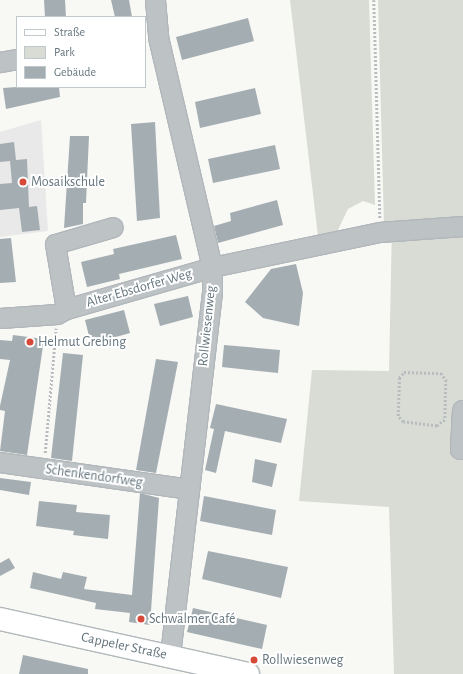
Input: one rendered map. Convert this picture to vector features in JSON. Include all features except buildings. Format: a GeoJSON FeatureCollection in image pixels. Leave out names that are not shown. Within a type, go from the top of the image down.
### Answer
{"type":"FeatureCollection","features":[{"type":"Feature","properties":{"kind":"main road","name":"Cappeler Straße"},"geometry":{"type":"LineString","coordinates":[[0,620],[248,674]]}},
{"type":"Feature","properties":{"kind":"street","name":"Rollwiesenweg"},"geometry":{"type":"LineString","coordinates":[[155,0],[151,38],[212,267],[212,292],[170,656]]}},
{"type":"Feature","properties":{"kind":"street"},"geometry":{"type":"LineString","coordinates":[[0,62],[16,59]]}},
{"type":"Feature","properties":{"kind":"street","name":"Alter Ebsdorfer Weg"},"geometry":{"type":"LineString","coordinates":[[0,318],[62,312],[212,267],[388,232],[463,226]]}},
{"type":"Feature","properties":{"kind":"street"},"geometry":{"type":"LineString","coordinates":[[62,312],[55,244],[113,227]]}},
{"type":"Feature","properties":{"kind":"street"},"geometry":{"type":"LineString","coordinates":[[462,410],[460,449],[463,449]]}},
{"type":"Feature","properties":{"kind":"street","name":"Schenkendorfweg"},"geometry":{"type":"LineString","coordinates":[[0,462],[44,470],[189,489]]}},
{"type":"Feature","properties":{"kind":"path"},"geometry":{"type":"LineString","coordinates":[[374,0],[388,232]]}},
{"type":"Feature","properties":{"kind":"path"},"geometry":{"type":"LineString","coordinates":[[44,470],[62,312]]}},
{"type":"Feature","properties":{"kind":"path"},"geometry":{"type":"LineString","coordinates":[[404,372],[441,373],[446,380],[445,420],[437,426],[403,422],[398,416],[399,378],[404,372]]}},
{"type":"Feature","properties":{"kind":"shaded area","name":"Mosaikschule"},"geometry":{"type":"Polygon","coordinates":[[[41,120],[48,231],[0,237],[0,132],[41,120]]]}},
{"type":"Feature","properties":{"kind":"green space"},"geometry":{"type":"Polygon","coordinates":[[[290,0],[369,0],[375,205],[363,201],[348,209],[335,236],[318,236],[290,0]]]}},
{"type":"Feature","properties":{"kind":"green space"},"geometry":{"type":"Polygon","coordinates":[[[378,0],[463,0],[463,674],[394,674],[389,507],[299,501],[312,370],[389,371],[392,225],[384,226],[378,0]]]}},
{"type":"Feature","properties":{"kind":"place","name":"Mosaikschule"},"geometry":{"type":"Point","coordinates":[23,182]}},
{"type":"Feature","properties":{"kind":"place","name":"Helmut Grebing"},"geometry":{"type":"Point","coordinates":[30,342]}},
{"type":"Feature","properties":{"kind":"place","name":"Schwälmer Café"},"geometry":{"type":"Point","coordinates":[141,619]}},
{"type":"Feature","properties":{"kind":"place","name":"Rollwiesenweg"},"geometry":{"type":"Point","coordinates":[254,660]}}]}
